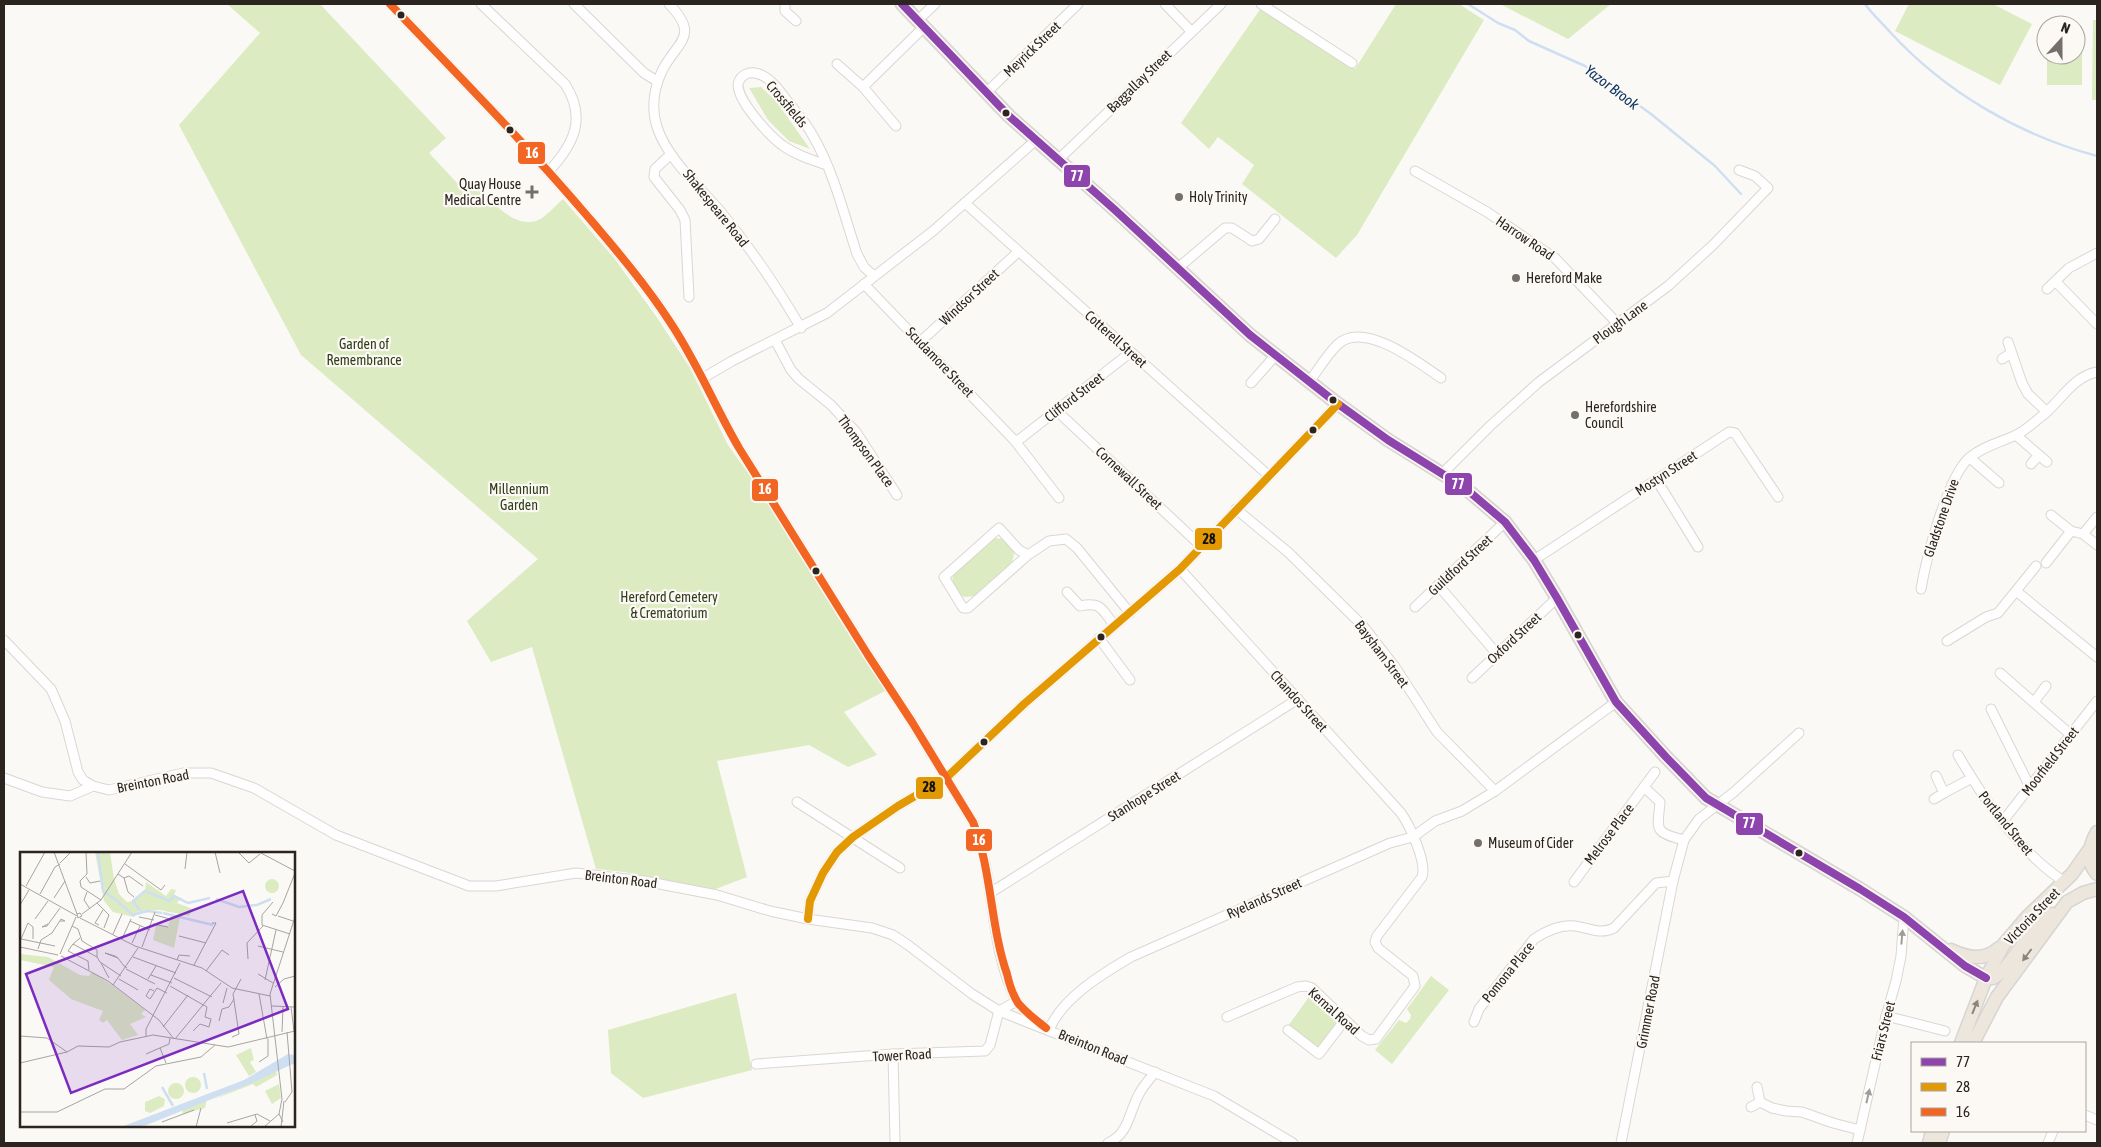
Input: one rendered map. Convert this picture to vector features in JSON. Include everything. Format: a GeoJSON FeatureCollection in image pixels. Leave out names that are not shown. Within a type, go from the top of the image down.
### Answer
{"type":"FeatureCollection","features":[{"type":"Feature","properties":{"kind":"highway"},"geometry":{"type":"LineString","coordinates":[[902,4],[986,93],[1275,356],[1388,440],[1465,488],[1505,522],[1534,560],[1616,702],[1694,788],[1716,805],[1834,873],[1904,917],[1965,966],[1986,978],[1993,978],[2002,972],[2032,933],[2067,902]]}},
{"type":"Feature","properties":{"kind":"highway","name":"Victoria Street"},"geometry":{"type":"LineString","coordinates":[[1961,1042],[1986,978],[2004,944],[2028,916],[2065,882],[2089,850],[2097,832]]}},
{"type":"Feature","properties":{"kind":"highway"},"geometry":{"type":"LineString","coordinates":[[2089,850],[2090,860],[2097,874]]}},
{"type":"Feature","properties":{"kind":"highway","name":"Victoria Street"},"geometry":{"type":"LineString","coordinates":[[1974,1042],[1997,997],[2067,902],[2083,893],[2097,890]]}},
{"type":"Feature","properties":{"kind":"highway"},"geometry":{"type":"LineString","coordinates":[[1938,943],[1964,955],[1980,957],[1989,956],[2004,944]]}},
{"type":"Feature","properties":{"kind":"street"},"geometry":{"type":"LineString","coordinates":[[390,4],[549,171],[650,294],[674,329],[703,378],[739,448],[973,822],[980,838],[1000,953],[1017,1001],[1029,1015],[1049,1030]]}},
{"type":"Feature","properties":{"kind":"street"},"geometry":{"type":"LineString","coordinates":[[481,4],[565,84],[570,93],[576,112],[575,130],[569,146],[549,171]]}},
{"type":"Feature","properties":{"kind":"street"},"geometry":{"type":"LineString","coordinates":[[574,4],[644,73],[657,81],[664,66],[679,48],[684,38],[684,26],[680,17],[669,4]]}},
{"type":"Feature","properties":{"kind":"street"},"geometry":{"type":"LineString","coordinates":[[785,4],[785,11],[796,21]]}},
{"type":"Feature","properties":{"kind":"street"},"geometry":{"type":"LineString","coordinates":[[863,87],[920,25],[935,4]]}},
{"type":"Feature","properties":{"kind":"street","name":"Meyrick Street"},"geometry":{"type":"LineString","coordinates":[[986,93],[1078,4]]}},
{"type":"Feature","properties":{"kind":"street"},"geometry":{"type":"LineString","coordinates":[[1166,4],[1191,31]]}},
{"type":"Feature","properties":{"kind":"street","name":"Baggallay Street"},"geometry":{"type":"LineString","coordinates":[[1058,160],[1221,4]]}},
{"type":"Feature","properties":{"kind":"street"},"geometry":{"type":"LineString","coordinates":[[1262,4],[1352,63]]}},
{"type":"Feature","properties":{"kind":"street"},"geometry":{"type":"LineString","coordinates":[[838,64],[863,87],[896,126]]}},
{"type":"Feature","properties":{"kind":"street","name":"Crossfields"},"geometry":{"type":"LineString","coordinates":[[827,165],[800,155],[782,144],[765,128],[738,90],[738,82],[742,76],[756,73],[769,80],[780,91],[813,136],[827,165],[857,254],[864,267],[874,276]]}},
{"type":"Feature","properties":{"kind":"street","name":"Shakespeare Road"},"geometry":{"type":"LineString","coordinates":[[657,81],[654,106],[657,126],[671,154],[722,213],[764,268],[800,328]]}},
{"type":"Feature","properties":{"kind":"street"},"geometry":{"type":"LineString","coordinates":[[703,378],[732,361],[827,313],[933,231],[1036,140]]}},
{"type":"Feature","properties":{"kind":"street"},"geometry":{"type":"LineString","coordinates":[[671,154],[655,169],[654,177],[680,210],[685,220],[689,297]]}},
{"type":"Feature","properties":{"kind":"street","name":"Plough Lane"},"geometry":{"type":"LineString","coordinates":[[1442,474],[1490,426],[1539,382],[1674,280],[1713,245],[1768,188],[1755,176],[1739,170]]}},
{"type":"Feature","properties":{"kind":"street","name":"Harrow Road"},"geometry":{"type":"LineString","coordinates":[[1415,171],[1487,212],[1555,258],[1618,324]]}},
{"type":"Feature","properties":{"kind":"street","name":"Cotterell Street"},"geometry":{"type":"LineString","coordinates":[[965,203],[1268,475]]}},
{"type":"Feature","properties":{"kind":"street"},"geometry":{"type":"LineString","coordinates":[[1178,268],[1225,228],[1232,228],[1252,241],[1259,240],[1275,219]]}},
{"type":"Feature","properties":{"kind":"street","name":"Windsor Street"},"geometry":{"type":"LineString","coordinates":[[920,342],[1018,252]]}},
{"type":"Feature","properties":{"kind":"street"},"geometry":{"type":"LineString","coordinates":[[2047,290],[2069,268],[2097,253]]}},
{"type":"Feature","properties":{"kind":"street"},"geometry":{"type":"LineString","coordinates":[[2056,282],[2097,324]]}},
{"type":"Feature","properties":{"kind":"street","name":"Scudamore Street"},"geometry":{"type":"LineString","coordinates":[[864,284],[1016,440],[1060,498]]}},
{"type":"Feature","properties":{"kind":"street"},"geometry":{"type":"LineString","coordinates":[[1309,382],[1338,344],[1350,337],[1367,338],[1392,346],[1441,378]]}},
{"type":"Feature","properties":{"kind":"street","name":"Thompson Place"},"geometry":{"type":"LineString","coordinates":[[775,340],[791,370],[799,379],[831,404],[856,432],[898,495]]}},
{"type":"Feature","properties":{"kind":"street"},"geometry":{"type":"LineString","coordinates":[[2008,342],[2028,394],[2047,412]]}},
{"type":"Feature","properties":{"kind":"street","name":"Clifford Street"},"geometry":{"type":"LineString","coordinates":[[1016,440],[1057,411],[1131,352]]}},
{"type":"Feature","properties":{"kind":"street"},"geometry":{"type":"LineString","coordinates":[[2002,359],[2011,353]]}},
{"type":"Feature","properties":{"kind":"street"},"geometry":{"type":"LineString","coordinates":[[1251,383],[1275,356]]}},
{"type":"Feature","properties":{"kind":"street","name":"Gladstone Drive"},"geometry":{"type":"LineString","coordinates":[[1921,590],[1924,568],[1951,485],[1958,470],[1984,448],[2016,435],[2047,412],[2074,383],[2087,374],[2097,372]]}},
{"type":"Feature","properties":{"kind":"street"},"geometry":{"type":"LineString","coordinates":[[808,919],[810,901],[823,873],[837,852],[852,837],[898,806],[946,778],[1024,704],[1180,568],[1338,404]]}},
{"type":"Feature","properties":{"kind":"street","name":"Cornewall Street"},"geometry":{"type":"LineString","coordinates":[[1057,411],[1201,546]]}},
{"type":"Feature","properties":{"kind":"street","name":"Mostyn Street"},"geometry":{"type":"LineString","coordinates":[[1534,560],[1732,431],[1735,432],[1778,497]]}},
{"type":"Feature","properties":{"kind":"street"},"geometry":{"type":"LineString","coordinates":[[2016,435],[2047,462]]}},
{"type":"Feature","properties":{"kind":"street"},"geometry":{"type":"LineString","coordinates":[[2031,464],[2039,455]]}},
{"type":"Feature","properties":{"kind":"street"},"geometry":{"type":"LineString","coordinates":[[1970,458],[1987,479],[1999,483]]}},
{"type":"Feature","properties":{"kind":"street"},"geometry":{"type":"LineString","coordinates":[[1656,479],[1698,547]]}},
{"type":"Feature","properties":{"kind":"street","name":"Baysham Street"},"geometry":{"type":"LineString","coordinates":[[1236,509],[1289,552],[1363,626],[1395,668],[1437,732],[1494,790]]}},
{"type":"Feature","properties":{"kind":"street"},"geometry":{"type":"LineString","coordinates":[[2051,515],[2071,530],[2083,534],[2097,545]]}},
{"type":"Feature","properties":{"kind":"street"},"geometry":{"type":"LineString","coordinates":[[2083,534],[2097,518]]}},
{"type":"Feature","properties":{"kind":"street","name":"Guildford Street"},"geometry":{"type":"LineString","coordinates":[[1415,607],[1505,522]]}},
{"type":"Feature","properties":{"kind":"street"},"geometry":{"type":"LineString","coordinates":[[1028,555],[1019,550],[998,528],[944,577],[962,608],[965,608],[1028,555],[1049,541],[1066,539],[1077,548],[1130,612]]}},
{"type":"Feature","properties":{"kind":"street"},"geometry":{"type":"LineString","coordinates":[[2046,563],[2071,530]]}},
{"type":"Feature","properties":{"kind":"street"},"geometry":{"type":"LineString","coordinates":[[1947,641],[1986,617],[1998,613],[2036,566]]}},
{"type":"Feature","properties":{"kind":"street","name":"Chandos Street"},"geometry":{"type":"LineString","coordinates":[[1180,568],[1401,813],[1413,837]]}},
{"type":"Feature","properties":{"kind":"street"},"geometry":{"type":"LineString","coordinates":[[1438,585],[1497,654]]}},
{"type":"Feature","properties":{"kind":"street"},"geometry":{"type":"LineString","coordinates":[[2016,591],[2097,657]]}},
{"type":"Feature","properties":{"kind":"street"},"geometry":{"type":"LineString","coordinates":[[1067,592],[1080,606],[1092,603],[1098,605],[1114,625]]}},
{"type":"Feature","properties":{"kind":"street","name":"Oxford Street"},"geometry":{"type":"LineString","coordinates":[[1472,678],[1557,598]]}},
{"type":"Feature","properties":{"kind":"street"},"geometry":{"type":"LineString","coordinates":[[1099,638],[1130,680]]}},
{"type":"Feature","properties":{"kind":"street"},"geometry":{"type":"LineString","coordinates":[[4,640],[51,689],[65,721],[78,772],[83,780],[93,786]]}},
{"type":"Feature","properties":{"kind":"street"},"geometry":{"type":"LineString","coordinates":[[2000,673],[2071,735]]}},
{"type":"Feature","properties":{"kind":"street"},"geometry":{"type":"LineString","coordinates":[[2034,702],[2046,686]]}},
{"type":"Feature","properties":{"kind":"street","name":"Stanhope Street"},"geometry":{"type":"LineString","coordinates":[[990,894],[1298,699]]}},
{"type":"Feature","properties":{"kind":"street","name":"Moorfield Street"},"geometry":{"type":"LineString","coordinates":[[2003,821],[2097,701]]}},
{"type":"Feature","properties":{"kind":"street","name":"Ryelands Street"},"geometry":{"type":"LineString","coordinates":[[1049,1030],[1054,1017],[1064,1006],[1102,975],[1131,957],[1390,843],[1413,837],[1435,821],[1462,811],[1494,790],[1616,702]]}},
{"type":"Feature","properties":{"kind":"street"},"geometry":{"type":"LineString","coordinates":[[1991,709],[2030,787]]}},
{"type":"Feature","properties":{"kind":"street","name":"Grimmer Road"},"geometry":{"type":"LineString","coordinates":[[1622,1143],[1673,881],[1684,840],[1699,820],[1734,792],[1799,733]]}},
{"type":"Feature","properties":{"kind":"street","name":"Portland Street"},"geometry":{"type":"LineString","coordinates":[[1958,755],[2003,821],[2043,867],[2065,882]]}},
{"type":"Feature","properties":{"kind":"street","name":"Breinton Road"},"geometry":{"type":"LineString","coordinates":[[93,786],[109,790],[183,772],[211,773],[254,788],[336,835],[468,886],[496,886],[576,873],[644,880],[717,895],[770,911],[808,919],[872,928],[893,935],[999,1012],[1214,1096],[1293,1143]]}},
{"type":"Feature","properties":{"kind":"street","name":"Melrose Place"},"geometry":{"type":"LineString","coordinates":[[1574,882],[1655,772]]}},
{"type":"Feature","properties":{"kind":"street"},"geometry":{"type":"LineString","coordinates":[[1936,776],[1944,793]]}},
{"type":"Feature","properties":{"kind":"street"},"geometry":{"type":"LineString","coordinates":[[4,778],[42,792],[70,796],[93,786]]}},
{"type":"Feature","properties":{"kind":"street"},"geometry":{"type":"LineString","coordinates":[[1934,799],[1972,778]]}},
{"type":"Feature","properties":{"kind":"street"},"geometry":{"type":"LineString","coordinates":[[1644,787],[1660,802],[1656,820],[1659,828],[1670,837],[1684,840]]}},
{"type":"Feature","properties":{"kind":"street"},"geometry":{"type":"LineString","coordinates":[[797,802],[900,868]]}},
{"type":"Feature","properties":{"kind":"street","name":"Kernal Road"},"geometry":{"type":"LineString","coordinates":[[1227,1017],[1302,986],[1312,988],[1344,1021],[1362,1036],[1369,1040],[1376,1039],[1415,986],[1413,976],[1378,948],[1375,942],[1377,936],[1424,872],[1424,866],[1413,837]]}},
{"type":"Feature","properties":{"kind":"street","name":"Pomona Place"},"geometry":{"type":"LineString","coordinates":[[1474,1022],[1478,1009],[1534,939],[1543,933],[1566,925],[1608,932],[1656,883],[1673,881]]}},
{"type":"Feature","properties":{"kind":"street","name":"Friars Street"},"geometry":{"type":"LineString","coordinates":[[1858,1143],[1901,956],[1904,917]]}},
{"type":"Feature","properties":{"kind":"street"},"geometry":{"type":"LineString","coordinates":[[999,1012],[1017,1001]]}},
{"type":"Feature","properties":{"kind":"street","name":"Tower Road"},"geometry":{"type":"LineString","coordinates":[[756,1064],[893,1054],[985,1051],[990,1045],[999,1012]]}},
{"type":"Feature","properties":{"kind":"street"},"geometry":{"type":"LineString","coordinates":[[1886,1016],[1945,1031]]}},
{"type":"Feature","properties":{"kind":"street"},"geometry":{"type":"LineString","coordinates":[[1288,1030],[1319,1054],[1344,1021]]}},
{"type":"Feature","properties":{"kind":"street"},"geometry":{"type":"LineString","coordinates":[[893,1054],[895,1143]]}},
{"type":"Feature","properties":{"kind":"street"},"geometry":{"type":"LineString","coordinates":[[1108,1142],[1118,1139],[1129,1120],[1138,1095],[1155,1072]]}},
{"type":"Feature","properties":{"kind":"street"},"geometry":{"type":"LineString","coordinates":[[1757,1087],[1760,1102]]}},
{"type":"Feature","properties":{"kind":"street"},"geometry":{"type":"LineString","coordinates":[[1760,1102],[1772,1108],[1802,1112],[1860,1130]]}},
{"type":"Feature","properties":{"kind":"street"},"geometry":{"type":"LineString","coordinates":[[1751,1107],[1760,1102]]}},
{"type":"Feature","properties":{"kind":"green space","name":"Hereford Cemetery & Crematorium"},"geometry":{"type":"Polygon","coordinates":[[[227,4],[320,4],[446,138],[429,153],[459,185],[473,180],[501,210],[517,220],[526,222],[536,221],[547,214],[563,199],[614,258],[658,319],[690,368],[728,445],[763,494],[829,602],[887,690],[844,712],[877,755],[848,767],[809,745],[717,761],[747,877],[713,890],[624,872],[596,869],[532,647],[491,662],[467,621],[538,559],[301,355],[179,125],[260,33],[227,4]]]}},
{"type":"Feature","properties":{"kind":"green space"},"geometry":{"type":"Polygon","coordinates":[[[1396,4],[1459,4],[1484,20],[1357,235],[1336,258],[1242,184],[1254,165],[1218,137],[1209,149],[1181,123],[1261,8],[1355,69],[1396,4]]]}},
{"type":"Feature","properties":{"kind":"green space"},"geometry":{"type":"Polygon","coordinates":[[[1500,4],[1611,4],[1568,39],[1500,4]]]}},
{"type":"Feature","properties":{"kind":"green space"},"geometry":{"type":"Polygon","coordinates":[[[1909,4],[1993,4],[2032,24],[2000,85],[1895,31],[1909,4]]]}},
{"type":"Feature","properties":{"kind":"green space"},"geometry":{"type":"Polygon","coordinates":[[[2093,20],[2097,20],[2097,100],[2092,100],[2093,20]]]}},
{"type":"Feature","properties":{"kind":"green space"},"geometry":{"type":"Polygon","coordinates":[[[2047,65],[2082,65],[2082,85],[2047,85],[2047,65]]]}},
{"type":"Feature","properties":{"kind":"green space"},"geometry":{"type":"Polygon","coordinates":[[[761,87],[776,101],[810,149],[789,141],[768,120],[749,88],[761,87]]]}},
{"type":"Feature","properties":{"kind":"green space"},"geometry":{"type":"Polygon","coordinates":[[[992,538],[1006,539],[1014,552],[1012,562],[977,596],[964,597],[954,588],[953,575],[992,538]]]}},
{"type":"Feature","properties":{"kind":"green space"},"geometry":{"type":"Polygon","coordinates":[[[1431,976],[1449,990],[1392,1064],[1375,1050],[1399,1020],[1406,1023],[1410,1019],[1411,1015],[1407,1009],[1431,976]]]}},
{"type":"Feature","properties":{"kind":"green space"},"geometry":{"type":"Polygon","coordinates":[[[736,993],[752,1070],[643,1098],[611,1073],[608,1030],[736,993]]]}},
{"type":"Feature","properties":{"kind":"green space"},"geometry":{"type":"Polygon","coordinates":[[[1311,994],[1337,1016],[1338,1021],[1321,1045],[1316,1046],[1288,1026],[1311,994]]]}},
{"type":"Feature","properties":{"kind":"waterway","name":"Yazor Brook"},"geometry":{"type":"LineString","coordinates":[[1468,4],[1498,23],[1515,30],[1529,41],[1585,66],[1651,114],[1715,166],[1741,194]]}},
{"type":"Feature","properties":{"kind":"waterway"},"geometry":{"type":"LineString","coordinates":[[1865,4],[1911,54],[1959,92],[1985,109],[2039,136],[2097,156]]}},
{"type":"Feature","properties":{"kind":"transit line","name":"16"},"geometry":{"type":"LineString","coordinates":[[390,4],[541,163],[600,230],[631,268],[680,337],[739,448],[973,822],[984,860],[997,936],[1011,989],[1021,1007],[1046,1028]]}},
{"type":"Feature","properties":{"kind":"transit line","name":"77"},"geometry":{"type":"LineString","coordinates":[[902,4],[1009,116],[1115,210],[1250,335],[1334,401],[1388,440],[1465,488],[1505,522],[1534,560],[1616,702],[1706,798],[1904,917],[1965,966],[1986,978]]}},
{"type":"Feature","properties":{"kind":"transit line","name":"28"},"geometry":{"type":"LineString","coordinates":[[808,919],[810,901],[823,873],[837,852],[853,837],[898,806],[946,778],[1024,704],[1180,569],[1338,404]]}},
{"type":"Feature","properties":{"kind":"place","name":"Quay House Medical Centre"},"geometry":{"type":"Point","coordinates":[532,192]}},
{"type":"Feature","properties":{"kind":"place","name":"Holy Trinity"},"geometry":{"type":"Point","coordinates":[1179,197]}},
{"type":"Feature","properties":{"kind":"place","name":"Hereford Make"},"geometry":{"type":"Point","coordinates":[1516,278]}},
{"type":"Feature","properties":{"kind":"place","name":"Herefordshire Council"},"geometry":{"type":"Point","coordinates":[1575,415]}},
{"type":"Feature","properties":{"kind":"place","name":"Museum of Cider"},"geometry":{"type":"Point","coordinates":[1478,843]}},
{"type":"Feature","properties":{"kind":"park label","name":"Garden of Remembrance"},"geometry":{"type":"Point","coordinates":[364,352]}},
{"type":"Feature","properties":{"kind":"park label","name":"Millennium Garden"},"geometry":{"type":"Point","coordinates":[519,498]}}]}
